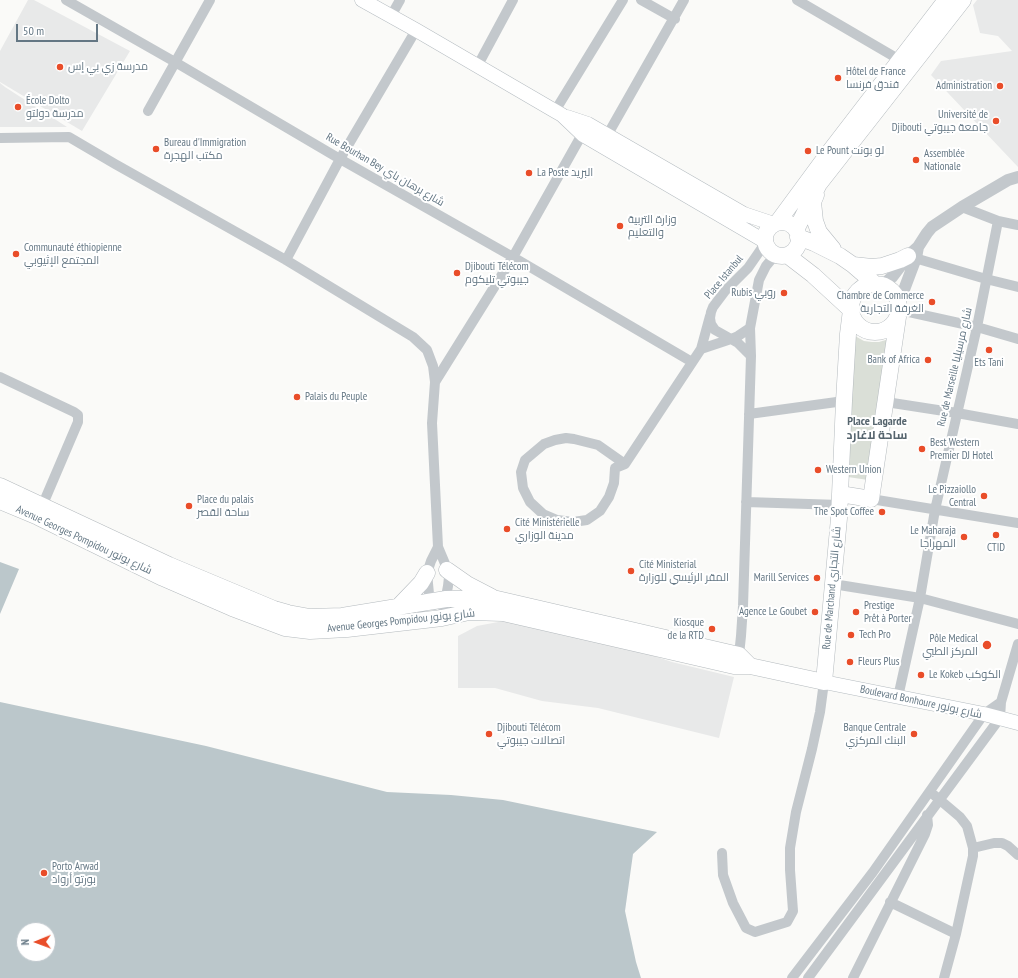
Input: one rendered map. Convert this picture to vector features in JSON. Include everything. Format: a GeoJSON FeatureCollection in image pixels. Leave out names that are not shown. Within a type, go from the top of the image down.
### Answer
{"type":"FeatureCollection","features":[{"type":"Feature","properties":{"kind":"main road"},"geometry":{"type":"LineString","coordinates":[[362,0],[478,65],[559,113],[766,242],[771,252],[781,255],[813,275],[851,310]]}},
{"type":"Feature","properties":{"kind":"main road"},"geometry":{"type":"LineString","coordinates":[[781,255],[796,248],[798,243],[797,233],[819,184],[906,64],[946,0]]}},
{"type":"Feature","properties":{"kind":"main road"},"geometry":{"type":"LineString","coordinates":[[766,242],[768,231],[775,224],[830,151],[963,0]]}},
{"type":"Feature","properties":{"kind":"main road"},"geometry":{"type":"LineString","coordinates":[[604,140],[744,214],[775,224],[781,222],[790,224],[797,233],[847,261],[879,284],[894,292],[899,310],[871,500],[840,500]]}},
{"type":"Feature","properties":{"kind":"main road"},"geometry":{"type":"LineString","coordinates":[[819,184],[813,202],[815,221],[822,237],[847,261],[868,267],[882,266],[914,254]]}},
{"type":"Feature","properties":{"kind":"main road"},"geometry":{"type":"LineString","coordinates":[[879,284],[867,285],[860,289],[855,295],[851,310],[857,325],[864,330],[880,332],[888,329],[894,324],[899,310]]}},
{"type":"Feature","properties":{"kind":"main road","name":"Rue de Marchand شارع التجاري"},"geometry":{"type":"LineString","coordinates":[[824,682],[840,500],[844,401],[851,310]]}},
{"type":"Feature","properties":{"kind":"main road","name":"Avenue Georges Pompidou شارع بونور"},"geometry":{"type":"LineString","coordinates":[[0,486],[40,511],[163,578],[232,608],[286,620],[310,631],[347,629],[442,618],[469,612],[503,613],[741,662]]}},
{"type":"Feature","properties":{"kind":"main road","name":"Avenue Georges Pompidou شارع بونور"},"geometry":{"type":"LineString","coordinates":[[0,501],[40,511]]}},
{"type":"Feature","properties":{"kind":"main road"},"geometry":{"type":"LineString","coordinates":[[447,570],[467,584],[493,598]]}},
{"type":"Feature","properties":{"kind":"main road"},"geometry":{"type":"LineString","coordinates":[[398,607],[421,583],[427,573]]}},
{"type":"Feature","properties":{"kind":"main road","name":"Avenue Georges Pompidou شارع بونور"},"geometry":{"type":"LineString","coordinates":[[286,620],[310,617],[342,616],[439,600],[493,598],[741,662]]}},
{"type":"Feature","properties":{"kind":"main road"},"geometry":{"type":"LineString","coordinates":[[741,662],[824,682]]}},
{"type":"Feature","properties":{"kind":"main road","name":"Boulevard Bonhoure شارع بونور"},"geometry":{"type":"LineString","coordinates":[[824,682],[984,714],[1018,723]]}},
{"type":"Feature","properties":{"kind":"street","name":"Rue Bourhan Bey شارع برهان باي"},"geometry":{"type":"LineString","coordinates":[[66,0],[340,159],[513,257],[692,362]]}},
{"type":"Feature","properties":{"kind":"street"},"geometry":{"type":"LineString","coordinates":[[148,111],[210,0]]}},
{"type":"Feature","properties":{"kind":"street"},"geometry":{"type":"LineString","coordinates":[[391,16],[400,0]]}},
{"type":"Feature","properties":{"kind":"street"},"geometry":{"type":"LineString","coordinates":[[478,65],[513,0]]}},
{"type":"Feature","properties":{"kind":"street"},"geometry":{"type":"LineString","coordinates":[[559,113],[622,0]]}},
{"type":"Feature","properties":{"kind":"street"},"geometry":{"type":"LineString","coordinates":[[641,0],[675,19]]}},
{"type":"Feature","properties":{"kind":"street"},"geometry":{"type":"LineString","coordinates":[[604,140],[675,19],[684,0]]}},
{"type":"Feature","properties":{"kind":"street"},"geometry":{"type":"LineString","coordinates":[[797,0],[906,64]]}},
{"type":"Feature","properties":{"kind":"street"},"geometry":{"type":"LineString","coordinates":[[286,260],[340,159],[416,30]]}},
{"type":"Feature","properties":{"kind":"street"},"geometry":{"type":"LineString","coordinates":[[435,382],[513,257],[585,129]]}},
{"type":"Feature","properties":{"kind":"street"},"geometry":{"type":"LineString","coordinates":[[0,138],[69,136],[121,168],[286,260],[413,337],[427,350],[433,366],[435,382],[432,423],[438,546],[447,570],[448,586],[439,600],[442,618]]}},
{"type":"Feature","properties":{"kind":"street"},"geometry":{"type":"LineString","coordinates":[[879,284],[892,277],[914,254],[932,227],[962,207],[1008,180],[1018,178]]}},
{"type":"Feature","properties":{"kind":"street"},"geometry":{"type":"LineString","coordinates":[[962,207],[998,221],[1018,225]]}},
{"type":"Feature","properties":{"kind":"street","name":"Rue de Marseille شارع مرسيليا"},"geometry":{"type":"LineString","coordinates":[[898,697],[920,598],[935,510],[977,328],[998,221]]}},
{"type":"Feature","properties":{"kind":"street","name":"Place Istanbul"},"geometry":{"type":"LineString","coordinates":[[751,356],[738,343],[720,334],[713,327],[710,318],[711,312],[725,291],[748,268],[766,242]]}},
{"type":"Feature","properties":{"kind":"street"},"geometry":{"type":"LineString","coordinates":[[914,254],[986,279],[1018,287]]}},
{"type":"Feature","properties":{"kind":"street"},"geometry":{"type":"LineString","coordinates":[[914,254],[899,310],[1018,339]]}},
{"type":"Feature","properties":{"kind":"street"},"geometry":{"type":"LineString","coordinates":[[741,662],[751,356],[750,328],[759,280],[766,266],[781,255]]}},
{"type":"Feature","properties":{"kind":"street"},"geometry":{"type":"LineString","coordinates":[[748,268],[754,269],[757,272],[759,280]]}},
{"type":"Feature","properties":{"kind":"street"},"geometry":{"type":"LineString","coordinates":[[625,464],[598,445],[566,438],[555,440],[544,444],[525,460],[521,472],[523,488],[530,502],[543,514],[557,520],[573,522],[587,520],[600,511],[609,497],[614,483],[615,468],[625,464],[701,349],[711,312]]}},
{"type":"Feature","properties":{"kind":"street"},"geometry":{"type":"LineString","coordinates":[[701,349],[738,336],[750,328]]}},
{"type":"Feature","properties":{"kind":"street"},"geometry":{"type":"LineString","coordinates":[[0,377],[78,415],[78,422],[40,511]]}},
{"type":"Feature","properties":{"kind":"street"},"geometry":{"type":"LineString","coordinates":[[749,414],[844,401]]}},
{"type":"Feature","properties":{"kind":"street"},"geometry":{"type":"LineString","coordinates":[[886,402],[1018,424]]}},
{"type":"Feature","properties":{"kind":"street"},"geometry":{"type":"LineString","coordinates":[[746,502],[840,500]]}},
{"type":"Feature","properties":{"kind":"street"},"geometry":{"type":"LineString","coordinates":[[871,500],[1018,523]]}},
{"type":"Feature","properties":{"kind":"street"},"geometry":{"type":"LineString","coordinates":[[438,546],[427,573],[429,594],[439,600]]}},
{"type":"Feature","properties":{"kind":"street"},"geometry":{"type":"LineString","coordinates":[[833,584],[920,598],[1018,624]]}},
{"type":"Feature","properties":{"kind":"street"},"geometry":{"type":"LineString","coordinates":[[808,978],[1000,718],[1000,702],[1018,644]]}},
{"type":"Feature","properties":{"kind":"street"},"geometry":{"type":"LineString","coordinates":[[722,853],[723,875],[733,903],[746,928],[755,932],[787,922],[793,911],[790,848],[796,812],[815,734],[824,682]]}},
{"type":"Feature","properties":{"kind":"street"},"geometry":{"type":"LineString","coordinates":[[792,978],[874,872],[984,714],[1000,702]]}},
{"type":"Feature","properties":{"kind":"street"},"geometry":{"type":"LineString","coordinates":[[930,792],[960,817],[967,826],[973,848],[973,856],[956,934],[944,978]]}},
{"type":"Feature","properties":{"kind":"street"},"geometry":{"type":"LineString","coordinates":[[853,978],[928,824],[927,815],[920,806]]}},
{"type":"Feature","properties":{"kind":"street"},"geometry":{"type":"LineString","coordinates":[[973,848],[994,843],[1002,843],[1018,855]]}},
{"type":"Feature","properties":{"kind":"street"},"geometry":{"type":"LineString","coordinates":[[890,902],[956,934]]}},
{"type":"Feature","properties":{"kind":"shaded area","name":"مدرسة زي بي إس"},"geometry":{"type":"Polygon","coordinates":[[[28,0],[34,0],[130,51],[82,131],[0,82],[0,51],[28,0]]]}},
{"type":"Feature","properties":{"kind":"shaded area","name":"Université de Djibouti جامعة جيبوتي"},"geometry":{"type":"Polygon","coordinates":[[[977,0],[1018,0],[1018,167],[931,75],[941,61],[1012,51],[998,36],[980,33],[973,5],[977,0]]]}},
{"type":"Feature","properties":{"kind":"shaded area","name":"École Dolto مدرسة دولتو"},"geometry":{"type":"Polygon","coordinates":[[[0,83],[5,87],[67,127],[0,127],[0,83]]]}},
{"type":"Feature","properties":{"kind":"shaded area"},"geometry":{"type":"Polygon","coordinates":[[[855,336],[864,341],[872,342],[879,342],[889,339],[868,480],[848,477],[855,336]]]}},
{"type":"Feature","properties":{"kind":"shaded area"},"geometry":{"type":"Polygon","coordinates":[[[0,562],[19,569],[0,614],[0,562]]]}},
{"type":"Feature","properties":{"kind":"shaded area"},"geometry":{"type":"Polygon","coordinates":[[[514,619],[618,644],[672,662],[734,677],[719,738],[598,708],[542,701],[495,688],[458,688],[458,636],[477,626],[514,619]]]}},
{"type":"Feature","properties":{"kind":"shaded area"},"geometry":{"type":"Polygon","coordinates":[[[0,702],[206,746],[387,792],[451,795],[503,800],[657,832],[633,854],[625,911],[641,978],[0,978],[0,702]]]}},
{"type":"Feature","properties":{"kind":"place","name":"مدرسة زي بي إس"},"geometry":{"type":"Point","coordinates":[60,67]}},
{"type":"Feature","properties":{"kind":"place","name":"Hôtel de France فندق فرنسا"},"geometry":{"type":"Point","coordinates":[838,78]}},
{"type":"Feature","properties":{"kind":"place","name":"Administration"},"geometry":{"type":"Point","coordinates":[1000,86]}},
{"type":"Feature","properties":{"kind":"place","name":"École Dolto مدرسة دولتو"},"geometry":{"type":"Point","coordinates":[18,107]}},
{"type":"Feature","properties":{"kind":"place","name":"Université de Djibouti جامعة جيبوتي"},"geometry":{"type":"Point","coordinates":[996,121]}},
{"type":"Feature","properties":{"kind":"place","name":"Bureau d'Immigration مكتب الهجرة"},"geometry":{"type":"Point","coordinates":[156,149]}},
{"type":"Feature","properties":{"kind":"place","name":"Le Pount لو بونت"},"geometry":{"type":"Point","coordinates":[808,151]}},
{"type":"Feature","properties":{"kind":"place","name":"Assemblée Nationale"},"geometry":{"type":"Point","coordinates":[916,160]}},
{"type":"Feature","properties":{"kind":"place","name":"La Poste البريد"},"geometry":{"type":"Point","coordinates":[529,173]}},
{"type":"Feature","properties":{"kind":"place","name":"وزارة التربية والتعليم"},"geometry":{"type":"Point","coordinates":[620,226]}},
{"type":"Feature","properties":{"kind":"place","name":"Communauté éthiopienne المجتمع الإثيوبي"},"geometry":{"type":"Point","coordinates":[16,254]}},
{"type":"Feature","properties":{"kind":"place","name":"Djibouti Télécom جيبوتي تليكوم"},"geometry":{"type":"Point","coordinates":[457,273]}},
{"type":"Feature","properties":{"kind":"place","name":"Rubis روبي"},"geometry":{"type":"Point","coordinates":[784,293]}},
{"type":"Feature","properties":{"kind":"place","name":"Chambre de Commerce الغرفة التجارية"},"geometry":{"type":"Point","coordinates":[932,302]}},
{"type":"Feature","properties":{"kind":"place","name":"Ets Tani"},"geometry":{"type":"Point","coordinates":[989,350]}},
{"type":"Feature","properties":{"kind":"place","name":"Bank of Africa"},"geometry":{"type":"Point","coordinates":[928,360]}},
{"type":"Feature","properties":{"kind":"place","name":"Palais du Peuple"},"geometry":{"type":"Point","coordinates":[297,397]}},
{"type":"Feature","properties":{"kind":"place","name":"Best Western Premier DJ Hotel"},"geometry":{"type":"Point","coordinates":[922,449]}},
{"type":"Feature","properties":{"kind":"place","name":"Western Union"},"geometry":{"type":"Point","coordinates":[818,470]}},
{"type":"Feature","properties":{"kind":"place","name":"Le Pizzaiollo Central"},"geometry":{"type":"Point","coordinates":[984,496]}},
{"type":"Feature","properties":{"kind":"place","name":"Place du palais ساحة القصر"},"geometry":{"type":"Point","coordinates":[189,506]}},
{"type":"Feature","properties":{"kind":"place","name":"The Spot Coffee"},"geometry":{"type":"Point","coordinates":[882,512]}},
{"type":"Feature","properties":{"kind":"place","name":"Cité Ministérielle مدينة الوزاري"},"geometry":{"type":"Point","coordinates":[507,529]}},
{"type":"Feature","properties":{"kind":"place","name":"CTID"},"geometry":{"type":"Point","coordinates":[996,535]}},
{"type":"Feature","properties":{"kind":"place","name":"Le Maharaja المهراجا"},"geometry":{"type":"Point","coordinates":[964,537]}},
{"type":"Feature","properties":{"kind":"place","name":"Cité Ministerial المقر الرئيسي للوزارة"},"geometry":{"type":"Point","coordinates":[631,571]}},
{"type":"Feature","properties":{"kind":"place","name":"Marill Services"},"geometry":{"type":"Point","coordinates":[817,578]}},
{"type":"Feature","properties":{"kind":"place","name":"Agence Le Goubet"},"geometry":{"type":"Point","coordinates":[815,612]}},
{"type":"Feature","properties":{"kind":"place","name":"Prestige Prêt à Porter"},"geometry":{"type":"Point","coordinates":[856,612]}},
{"type":"Feature","properties":{"kind":"place","name":"Kiosque de la RTD"},"geometry":{"type":"Point","coordinates":[712,629]}},
{"type":"Feature","properties":{"kind":"place","name":"Tech Pro"},"geometry":{"type":"Point","coordinates":[851,635]}},
{"type":"Feature","properties":{"kind":"place","name":"Pôle Medical المركز الطبي"},"geometry":{"type":"Point","coordinates":[987,645]}},
{"type":"Feature","properties":{"kind":"place","name":"Fleurs Plus"},"geometry":{"type":"Point","coordinates":[850,662]}},
{"type":"Feature","properties":{"kind":"place","name":"Le Kokeb الكوكب"},"geometry":{"type":"Point","coordinates":[921,675]}},
{"type":"Feature","properties":{"kind":"place","name":"Djibouti Télécom اتصالات جيبوتي"},"geometry":{"type":"Point","coordinates":[489,734]}},
{"type":"Feature","properties":{"kind":"place","name":"Banque Centrale البنك المركزي"},"geometry":{"type":"Point","coordinates":[914,734]}},
{"type":"Feature","properties":{"kind":"place","name":"Porto Arwad بورتو أرواد"},"geometry":{"type":"Point","coordinates":[44,873]}},
{"type":"Feature","properties":{"kind":"district","name":"Place Lagarde ساحة لاغارد"},"geometry":{"type":"Point","coordinates":[877,429]}}]}
